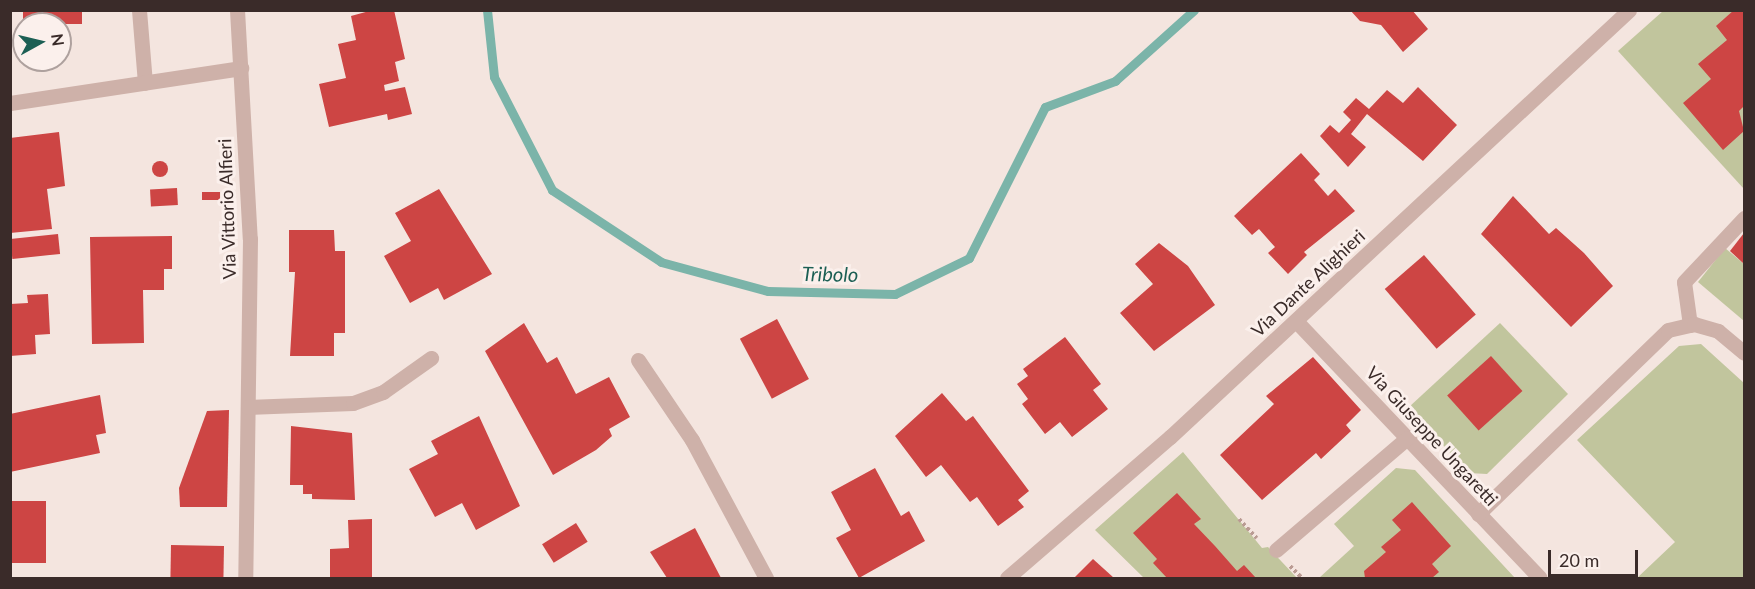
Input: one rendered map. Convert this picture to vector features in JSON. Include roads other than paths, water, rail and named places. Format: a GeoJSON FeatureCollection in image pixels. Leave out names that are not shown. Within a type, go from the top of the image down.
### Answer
{"type":"FeatureCollection","features":[{"type":"Feature","properties":{"kind":"street"},"geometry":{"type":"LineString","coordinates":[[139,10],[145,83]]}},
{"type":"Feature","properties":{"kind":"street","name":"Via Vittorio Alfieri"},"geometry":{"type":"LineString","coordinates":[[237,10],[250,239],[245,579]]}},
{"type":"Feature","properties":{"kind":"street","name":"Via Dante Alighieri"},"geometry":{"type":"LineString","coordinates":[[1007,579],[1296,321],[1629,10]]}},
{"type":"Feature","properties":{"kind":"street"},"geometry":{"type":"LineString","coordinates":[[10,103],[241,68]]}},
{"type":"Feature","properties":{"kind":"street"},"geometry":{"type":"LineString","coordinates":[[1690,325],[1684,282],[1744,218]]}},
{"type":"Feature","properties":{"kind":"street","name":"Via Giuseppe Ungaretti"},"geometry":{"type":"LineString","coordinates":[[1296,321],[1540,579]]}},
{"type":"Feature","properties":{"kind":"street"},"geometry":{"type":"LineString","coordinates":[[1478,514],[1668,330],[1690,325],[1718,331],[1744,353]]}},
{"type":"Feature","properties":{"kind":"street"},"geometry":{"type":"LineString","coordinates":[[248,407],[353,403],[383,392],[431,358]]}},
{"type":"Feature","properties":{"kind":"street"},"geometry":{"type":"LineString","coordinates":[[638,360],[692,440],[766,579]]}},
{"type":"Feature","properties":{"kind":"street"},"geometry":{"type":"LineString","coordinates":[[1276,550],[1407,438]]}},
{"type":"Feature","properties":{"kind":"waterway","name":"Tribolo"},"geometry":{"type":"LineString","coordinates":[[487,10],[494,77],[552,190],[661,262],[768,291],[895,294],[969,258],[1045,107],[1115,81],[1194,10]]}}]}
